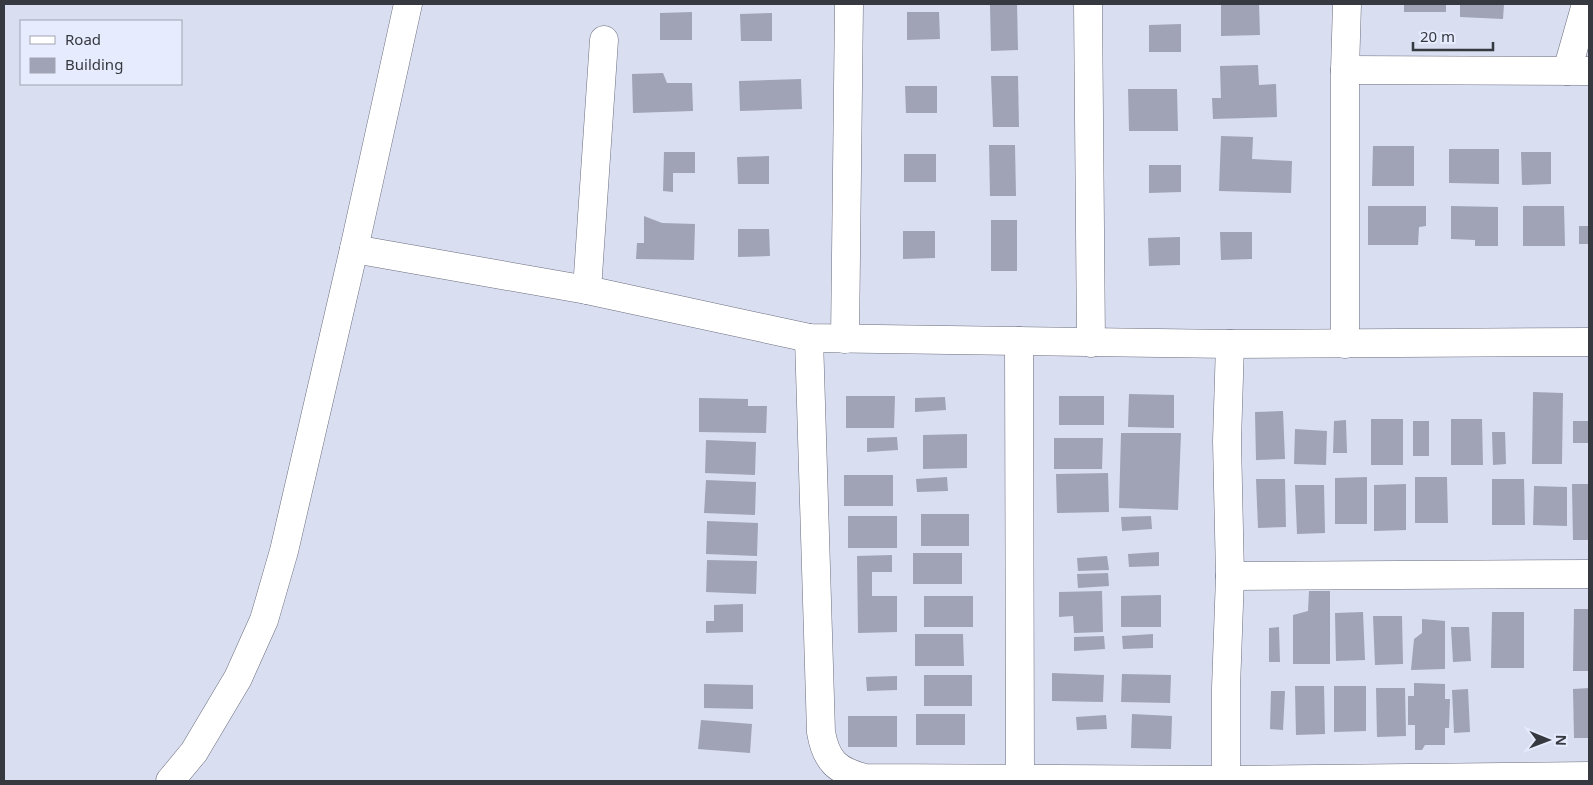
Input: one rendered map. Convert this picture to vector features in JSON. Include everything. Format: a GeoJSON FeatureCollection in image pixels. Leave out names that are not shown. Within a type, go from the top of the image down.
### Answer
{"type":"FeatureCollection","features":[{"type":"Feature","properties":{"kind":"street"},"geometry":{"type":"LineString","coordinates":[[170,781],[194,752],[238,678],[264,620],[284,551],[354,249],[408,4]]}},
{"type":"Feature","properties":{"kind":"street"},"geometry":{"type":"LineString","coordinates":[[845,339],[849,4]]}},
{"type":"Feature","properties":{"kind":"street"},"geometry":{"type":"LineString","coordinates":[[1088,4],[1090,343]]}},
{"type":"Feature","properties":{"kind":"street"},"geometry":{"type":"LineString","coordinates":[[1345,344],[1345,70],[1347,4]]}},
{"type":"Feature","properties":{"kind":"street"},"geometry":{"type":"LineString","coordinates":[[1345,70],[1578,71],[1586,4]]}},
{"type":"Feature","properties":{"kind":"street"},"geometry":{"type":"LineString","coordinates":[[587,290],[604,40]]}},
{"type":"Feature","properties":{"kind":"street"},"geometry":{"type":"LineString","coordinates":[[354,249],[587,290],[809,338],[1230,344],[1589,342]]}},
{"type":"Feature","properties":{"kind":"street"},"geometry":{"type":"LineString","coordinates":[[809,338],[821,732],[823,747],[834,764],[847,773],[866,778],[1226,780],[1589,776]]}},
{"type":"Feature","properties":{"kind":"street"},"geometry":{"type":"LineString","coordinates":[[1019,342],[1020,779]]}},
{"type":"Feature","properties":{"kind":"street"},"geometry":{"type":"LineString","coordinates":[[1226,780],[1226,688],[1230,576],[1228,441],[1230,344]]}},
{"type":"Feature","properties":{"kind":"street"},"geometry":{"type":"LineString","coordinates":[[1230,576],[1589,574]]}},
{"type":"Feature","properties":{"kind":"building"},"geometry":{"type":"Polygon","coordinates":[[[990,4],[1017,4],[1018,50],[991,51],[990,4]]]}},
{"type":"Feature","properties":{"kind":"building"},"geometry":{"type":"Polygon","coordinates":[[[1221,4],[1259,4],[1260,35],[1221,36],[1221,4]]]}},
{"type":"Feature","properties":{"kind":"building"},"geometry":{"type":"Polygon","coordinates":[[[1404,4],[1446,4],[1446,12],[1404,12],[1404,4]]]}},
{"type":"Feature","properties":{"kind":"building"},"geometry":{"type":"Polygon","coordinates":[[[1460,4],[1504,4],[1503,19],[1460,17],[1460,4]]]}},
{"type":"Feature","properties":{"kind":"building"},"geometry":{"type":"Polygon","coordinates":[[[692,12],[692,40],[660,40],[660,13],[692,12]]]}},
{"type":"Feature","properties":{"kind":"building"},"geometry":{"type":"Polygon","coordinates":[[[907,12],[939,12],[940,39],[907,40],[907,12]]]}},
{"type":"Feature","properties":{"kind":"building"},"geometry":{"type":"Polygon","coordinates":[[[772,13],[772,41],[741,41],[740,14],[772,13]]]}},
{"type":"Feature","properties":{"kind":"building"},"geometry":{"type":"Polygon","coordinates":[[[1181,24],[1181,52],[1149,52],[1149,25],[1181,24]]]}},
{"type":"Feature","properties":{"kind":"building"},"geometry":{"type":"Polygon","coordinates":[[[1258,65],[1259,85],[1276,84],[1277,117],[1213,119],[1212,98],[1221,98],[1220,66],[1258,65]]]}},
{"type":"Feature","properties":{"kind":"building"},"geometry":{"type":"Polygon","coordinates":[[[663,73],[667,83],[692,83],[693,111],[633,113],[632,74],[663,73]]]}},
{"type":"Feature","properties":{"kind":"building"},"geometry":{"type":"Polygon","coordinates":[[[991,76],[1018,76],[1019,127],[993,127],[991,76]]]}},
{"type":"Feature","properties":{"kind":"building"},"geometry":{"type":"Polygon","coordinates":[[[801,79],[802,109],[740,111],[739,81],[801,79]]]}},
{"type":"Feature","properties":{"kind":"building"},"geometry":{"type":"Polygon","coordinates":[[[905,86],[937,86],[937,113],[906,113],[905,86]]]}},
{"type":"Feature","properties":{"kind":"building"},"geometry":{"type":"Polygon","coordinates":[[[1128,89],[1177,89],[1178,131],[1129,131],[1128,89]]]}},
{"type":"Feature","properties":{"kind":"building"},"geometry":{"type":"Polygon","coordinates":[[[1221,136],[1253,137],[1252,159],[1292,161],[1291,193],[1219,191],[1221,136]]]}},
{"type":"Feature","properties":{"kind":"building"},"geometry":{"type":"Polygon","coordinates":[[[989,145],[1015,145],[1016,196],[990,196],[989,145]]]}},
{"type":"Feature","properties":{"kind":"building"},"geometry":{"type":"Polygon","coordinates":[[[1373,146],[1414,146],[1414,186],[1372,186],[1373,146]]]}},
{"type":"Feature","properties":{"kind":"building"},"geometry":{"type":"Polygon","coordinates":[[[1449,149],[1499,149],[1499,184],[1449,183],[1449,149]]]}},
{"type":"Feature","properties":{"kind":"building"},"geometry":{"type":"Polygon","coordinates":[[[664,152],[695,152],[695,173],[673,173],[673,192],[663,191],[664,152]]]}},
{"type":"Feature","properties":{"kind":"building"},"geometry":{"type":"Polygon","coordinates":[[[1521,152],[1551,152],[1551,184],[1522,185],[1521,152]]]}},
{"type":"Feature","properties":{"kind":"building"},"geometry":{"type":"Polygon","coordinates":[[[904,154],[936,154],[936,182],[904,182],[904,154]]]}},
{"type":"Feature","properties":{"kind":"building"},"geometry":{"type":"Polygon","coordinates":[[[769,156],[769,184],[738,184],[737,157],[769,156]]]}},
{"type":"Feature","properties":{"kind":"building"},"geometry":{"type":"Polygon","coordinates":[[[1149,165],[1181,165],[1181,192],[1149,193],[1149,165]]]}},
{"type":"Feature","properties":{"kind":"building"},"geometry":{"type":"Polygon","coordinates":[[[1368,206],[1426,206],[1426,226],[1419,227],[1418,245],[1368,245],[1368,206]]]}},
{"type":"Feature","properties":{"kind":"building"},"geometry":{"type":"Polygon","coordinates":[[[1451,206],[1498,207],[1498,246],[1475,246],[1475,240],[1451,239],[1451,206]]]}},
{"type":"Feature","properties":{"kind":"building"},"geometry":{"type":"Polygon","coordinates":[[[1523,206],[1564,206],[1565,246],[1523,246],[1523,206]]]}},
{"type":"Feature","properties":{"kind":"building"},"geometry":{"type":"Polygon","coordinates":[[[644,216],[662,223],[695,224],[694,260],[636,259],[637,243],[644,243],[644,216]]]}},
{"type":"Feature","properties":{"kind":"building"},"geometry":{"type":"Polygon","coordinates":[[[991,220],[1017,220],[1017,271],[991,271],[991,220]]]}},
{"type":"Feature","properties":{"kind":"building"},"geometry":{"type":"Polygon","coordinates":[[[1579,226],[1589,226],[1589,244],[1579,244],[1579,226]]]}},
{"type":"Feature","properties":{"kind":"building"},"geometry":{"type":"Polygon","coordinates":[[[738,229],[769,229],[770,256],[738,257],[738,229]]]}},
{"type":"Feature","properties":{"kind":"building"},"geometry":{"type":"Polygon","coordinates":[[[903,231],[935,231],[935,258],[903,259],[903,231]]]}},
{"type":"Feature","properties":{"kind":"building"},"geometry":{"type":"Polygon","coordinates":[[[1220,232],[1252,232],[1252,259],[1221,260],[1220,232]]]}},
{"type":"Feature","properties":{"kind":"building"},"geometry":{"type":"Polygon","coordinates":[[[1180,237],[1180,265],[1149,266],[1148,238],[1180,237]]]}},
{"type":"Feature","properties":{"kind":"building"},"geometry":{"type":"Polygon","coordinates":[[[1533,392],[1563,393],[1562,464],[1532,464],[1533,392]]]}},
{"type":"Feature","properties":{"kind":"building"},"geometry":{"type":"Polygon","coordinates":[[[1129,394],[1174,395],[1174,428],[1128,427],[1129,394]]]}},
{"type":"Feature","properties":{"kind":"building"},"geometry":{"type":"Polygon","coordinates":[[[846,396],[895,396],[894,428],[846,428],[846,396]]]}},
{"type":"Feature","properties":{"kind":"building"},"geometry":{"type":"Polygon","coordinates":[[[1059,396],[1104,396],[1104,425],[1059,425],[1059,396]]]}},
{"type":"Feature","properties":{"kind":"building"},"geometry":{"type":"Polygon","coordinates":[[[945,397],[946,410],[915,412],[915,398],[945,397]]]}},
{"type":"Feature","properties":{"kind":"building"},"geometry":{"type":"Polygon","coordinates":[[[699,398],[748,399],[748,406],[767,406],[766,433],[699,432],[699,398]]]}},
{"type":"Feature","properties":{"kind":"building"},"geometry":{"type":"Polygon","coordinates":[[[1283,411],[1285,459],[1256,460],[1255,412],[1283,411]]]}},
{"type":"Feature","properties":{"kind":"building"},"geometry":{"type":"Polygon","coordinates":[[[1371,419],[1403,419],[1403,465],[1371,465],[1371,419]]]}},
{"type":"Feature","properties":{"kind":"building"},"geometry":{"type":"Polygon","coordinates":[[[1451,419],[1482,419],[1483,465],[1451,465],[1451,419]]]}},
{"type":"Feature","properties":{"kind":"building"},"geometry":{"type":"Polygon","coordinates":[[[1346,420],[1347,453],[1333,453],[1334,421],[1346,420]]]}},
{"type":"Feature","properties":{"kind":"building"},"geometry":{"type":"Polygon","coordinates":[[[1413,421],[1429,421],[1429,456],[1413,456],[1413,421]]]}},
{"type":"Feature","properties":{"kind":"building"},"geometry":{"type":"Polygon","coordinates":[[[1573,421],[1589,421],[1588,443],[1573,443],[1573,421]]]}},
{"type":"Feature","properties":{"kind":"building"},"geometry":{"type":"Polygon","coordinates":[[[1295,429],[1327,431],[1326,465],[1294,464],[1295,429]]]}},
{"type":"Feature","properties":{"kind":"building"},"geometry":{"type":"Polygon","coordinates":[[[1492,432],[1505,432],[1506,464],[1493,465],[1492,432]]]}},
{"type":"Feature","properties":{"kind":"building"},"geometry":{"type":"Polygon","coordinates":[[[1121,433],[1181,433],[1178,510],[1119,508],[1121,433]]]}},
{"type":"Feature","properties":{"kind":"building"},"geometry":{"type":"Polygon","coordinates":[[[967,434],[967,468],[923,469],[923,435],[967,434]]]}},
{"type":"Feature","properties":{"kind":"building"},"geometry":{"type":"Polygon","coordinates":[[[897,437],[898,450],[867,452],[867,438],[897,437]]]}},
{"type":"Feature","properties":{"kind":"building"},"geometry":{"type":"Polygon","coordinates":[[[1054,438],[1103,438],[1102,469],[1054,469],[1054,438]]]}},
{"type":"Feature","properties":{"kind":"building"},"geometry":{"type":"Polygon","coordinates":[[[706,440],[756,442],[755,475],[705,473],[706,440]]]}},
{"type":"Feature","properties":{"kind":"building"},"geometry":{"type":"Polygon","coordinates":[[[1108,473],[1109,512],[1057,513],[1056,474],[1108,473]]]}},
{"type":"Feature","properties":{"kind":"building"},"geometry":{"type":"Polygon","coordinates":[[[844,475],[893,475],[893,506],[844,506],[844,475]]]}},
{"type":"Feature","properties":{"kind":"building"},"geometry":{"type":"Polygon","coordinates":[[[947,477],[948,491],[917,492],[916,479],[947,477]]]}},
{"type":"Feature","properties":{"kind":"building"},"geometry":{"type":"Polygon","coordinates":[[[1367,477],[1367,524],[1335,524],[1335,478],[1367,477]]]}},
{"type":"Feature","properties":{"kind":"building"},"geometry":{"type":"Polygon","coordinates":[[[1415,477],[1447,477],[1448,523],[1415,523],[1415,477]]]}},
{"type":"Feature","properties":{"kind":"building"},"geometry":{"type":"Polygon","coordinates":[[[1256,479],[1285,479],[1286,527],[1258,528],[1256,479]]]}},
{"type":"Feature","properties":{"kind":"building"},"geometry":{"type":"Polygon","coordinates":[[[1492,479],[1524,479],[1525,525],[1492,525],[1492,479]]]}},
{"type":"Feature","properties":{"kind":"building"},"geometry":{"type":"Polygon","coordinates":[[[706,480],[756,482],[755,515],[704,513],[706,480]]]}},
{"type":"Feature","properties":{"kind":"building"},"geometry":{"type":"Polygon","coordinates":[[[1406,484],[1406,530],[1374,531],[1374,485],[1406,484]]]}},
{"type":"Feature","properties":{"kind":"building"},"geometry":{"type":"Polygon","coordinates":[[[1572,484],[1589,484],[1589,540],[1573,540],[1572,484]]]}},
{"type":"Feature","properties":{"kind":"building"},"geometry":{"type":"Polygon","coordinates":[[[1295,485],[1324,485],[1325,533],[1297,534],[1295,485]]]}},
{"type":"Feature","properties":{"kind":"building"},"geometry":{"type":"Polygon","coordinates":[[[1534,486],[1567,487],[1567,526],[1533,525],[1534,486]]]}},
{"type":"Feature","properties":{"kind":"building"},"geometry":{"type":"Polygon","coordinates":[[[921,514],[969,514],[969,546],[921,546],[921,514]]]}},
{"type":"Feature","properties":{"kind":"building"},"geometry":{"type":"Polygon","coordinates":[[[848,516],[897,516],[897,548],[848,548],[848,516]]]}},
{"type":"Feature","properties":{"kind":"building"},"geometry":{"type":"Polygon","coordinates":[[[1151,516],[1152,529],[1122,531],[1121,517],[1151,516]]]}},
{"type":"Feature","properties":{"kind":"building"},"geometry":{"type":"Polygon","coordinates":[[[707,521],[758,523],[757,556],[706,554],[707,521]]]}},
{"type":"Feature","properties":{"kind":"building"},"geometry":{"type":"Polygon","coordinates":[[[1159,552],[1159,566],[1129,567],[1128,554],[1159,552]]]}},
{"type":"Feature","properties":{"kind":"building"},"geometry":{"type":"Polygon","coordinates":[[[913,553],[962,553],[962,584],[913,584],[913,553]]]}},
{"type":"Feature","properties":{"kind":"building"},"geometry":{"type":"Polygon","coordinates":[[[892,555],[892,572],[872,572],[872,596],[897,596],[897,632],[858,633],[857,556],[892,555]]]}},
{"type":"Feature","properties":{"kind":"building"},"geometry":{"type":"Polygon","coordinates":[[[1107,556],[1109,570],[1078,571],[1077,558],[1107,556]]]}},
{"type":"Feature","properties":{"kind":"building"},"geometry":{"type":"Polygon","coordinates":[[[707,560],[757,561],[756,594],[706,592],[707,560]]]}},
{"type":"Feature","properties":{"kind":"building"},"geometry":{"type":"Polygon","coordinates":[[[1108,573],[1109,586],[1078,588],[1077,574],[1108,573]]]}},
{"type":"Feature","properties":{"kind":"building"},"geometry":{"type":"Polygon","coordinates":[[[1102,591],[1103,632],[1074,633],[1073,616],[1059,617],[1059,592],[1102,591]]]}},
{"type":"Feature","properties":{"kind":"building"},"geometry":{"type":"Polygon","coordinates":[[[1309,591],[1330,591],[1330,664],[1293,664],[1293,615],[1308,611],[1309,591]]]}},
{"type":"Feature","properties":{"kind":"building"},"geometry":{"type":"Polygon","coordinates":[[[1161,595],[1161,627],[1121,627],[1121,596],[1161,595]]]}},
{"type":"Feature","properties":{"kind":"building"},"geometry":{"type":"Polygon","coordinates":[[[924,596],[973,596],[973,627],[924,627],[924,596]]]}},
{"type":"Feature","properties":{"kind":"building"},"geometry":{"type":"Polygon","coordinates":[[[743,604],[743,632],[706,633],[706,621],[714,621],[714,605],[743,604]]]}},
{"type":"Feature","properties":{"kind":"building"},"geometry":{"type":"Polygon","coordinates":[[[1574,609],[1589,609],[1589,671],[1573,671],[1574,609]]]}},
{"type":"Feature","properties":{"kind":"building"},"geometry":{"type":"Polygon","coordinates":[[[1363,612],[1365,660],[1336,661],[1335,613],[1363,612]]]}},
{"type":"Feature","properties":{"kind":"building"},"geometry":{"type":"Polygon","coordinates":[[[1492,612],[1524,612],[1524,668],[1491,668],[1492,612]]]}},
{"type":"Feature","properties":{"kind":"building"},"geometry":{"type":"Polygon","coordinates":[[[1373,616],[1402,616],[1403,664],[1375,665],[1373,616]]]}},
{"type":"Feature","properties":{"kind":"building"},"geometry":{"type":"Polygon","coordinates":[[[1422,619],[1445,621],[1445,669],[1411,670],[1414,639],[1422,633],[1422,619]]]}},
{"type":"Feature","properties":{"kind":"building"},"geometry":{"type":"Polygon","coordinates":[[[1279,627],[1280,662],[1269,662],[1269,628],[1279,627]]]}},
{"type":"Feature","properties":{"kind":"building"},"geometry":{"type":"Polygon","coordinates":[[[1451,627],[1469,627],[1471,661],[1453,662],[1451,627]]]}},
{"type":"Feature","properties":{"kind":"building"},"geometry":{"type":"Polygon","coordinates":[[[915,634],[963,634],[964,666],[915,666],[915,634]]]}},
{"type":"Feature","properties":{"kind":"building"},"geometry":{"type":"Polygon","coordinates":[[[1153,634],[1153,648],[1123,649],[1122,636],[1153,634]]]}},
{"type":"Feature","properties":{"kind":"building"},"geometry":{"type":"Polygon","coordinates":[[[1104,636],[1105,649],[1074,651],[1074,637],[1104,636]]]}},
{"type":"Feature","properties":{"kind":"building"},"geometry":{"type":"Polygon","coordinates":[[[1052,673],[1104,675],[1103,702],[1052,701],[1052,673]]]}},
{"type":"Feature","properties":{"kind":"building"},"geometry":{"type":"Polygon","coordinates":[[[1122,674],[1171,675],[1170,703],[1121,702],[1122,674]]]}},
{"type":"Feature","properties":{"kind":"building"},"geometry":{"type":"Polygon","coordinates":[[[924,675],[972,675],[972,706],[924,706],[924,675]]]}},
{"type":"Feature","properties":{"kind":"building"},"geometry":{"type":"Polygon","coordinates":[[[897,676],[897,690],[867,691],[866,677],[897,676]]]}},
{"type":"Feature","properties":{"kind":"building"},"geometry":{"type":"Polygon","coordinates":[[[1414,683],[1445,684],[1445,699],[1450,699],[1449,728],[1445,728],[1445,745],[1425,745],[1422,750],[1415,750],[1415,725],[1408,725],[1408,696],[1414,696],[1414,683]]]}},
{"type":"Feature","properties":{"kind":"building"},"geometry":{"type":"Polygon","coordinates":[[[704,684],[753,685],[753,709],[704,708],[704,684]]]}},
{"type":"Feature","properties":{"kind":"building"},"geometry":{"type":"Polygon","coordinates":[[[1295,686],[1324,686],[1325,734],[1296,735],[1295,686]]]}},
{"type":"Feature","properties":{"kind":"building"},"geometry":{"type":"Polygon","coordinates":[[[1334,686],[1366,686],[1366,731],[1334,732],[1334,686]]]}},
{"type":"Feature","properties":{"kind":"building"},"geometry":{"type":"Polygon","coordinates":[[[1376,688],[1405,688],[1406,736],[1377,737],[1376,688]]]}},
{"type":"Feature","properties":{"kind":"building"},"geometry":{"type":"Polygon","coordinates":[[[1589,688],[1589,738],[1574,738],[1573,689],[1589,688]]]}},
{"type":"Feature","properties":{"kind":"building"},"geometry":{"type":"Polygon","coordinates":[[[1468,689],[1470,732],[1454,733],[1452,690],[1468,689]]]}},
{"type":"Feature","properties":{"kind":"building"},"geometry":{"type":"Polygon","coordinates":[[[1271,691],[1285,691],[1283,730],[1270,729],[1271,691]]]}},
{"type":"Feature","properties":{"kind":"building"},"geometry":{"type":"Polygon","coordinates":[[[916,714],[965,714],[965,745],[916,745],[916,714]]]}},
{"type":"Feature","properties":{"kind":"building"},"geometry":{"type":"Polygon","coordinates":[[[1132,714],[1172,716],[1171,749],[1131,748],[1132,714]]]}},
{"type":"Feature","properties":{"kind":"building"},"geometry":{"type":"Polygon","coordinates":[[[1106,715],[1107,729],[1077,730],[1076,717],[1106,715]]]}},
{"type":"Feature","properties":{"kind":"building"},"geometry":{"type":"Polygon","coordinates":[[[848,716],[897,716],[897,747],[848,747],[848,716]]]}},
{"type":"Feature","properties":{"kind":"building"},"geometry":{"type":"Polygon","coordinates":[[[701,720],[752,724],[750,753],[698,749],[701,720]]]}}]}
